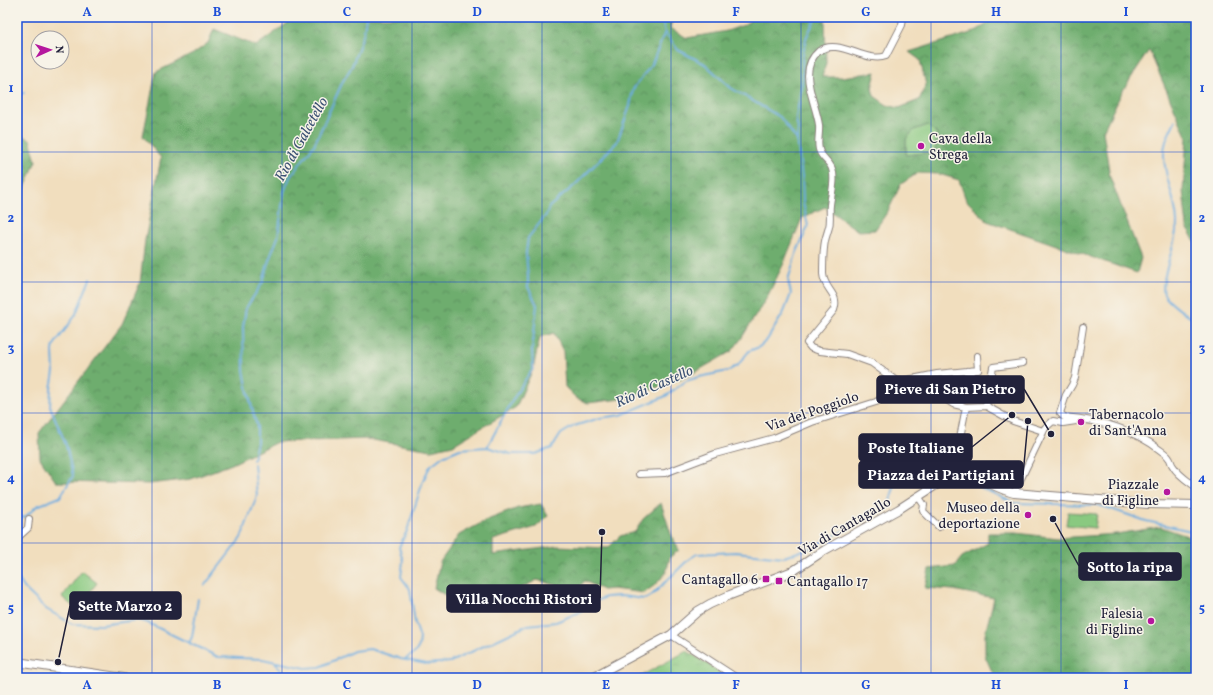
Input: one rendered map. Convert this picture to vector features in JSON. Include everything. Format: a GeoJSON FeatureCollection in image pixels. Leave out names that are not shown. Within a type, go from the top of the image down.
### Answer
{"type":"FeatureCollection","features":[{"type":"Feature","properties":{"kind":"street"},"geometry":{"type":"LineString","coordinates":[[903,17],[902,25],[886,56],[882,58],[868,56],[834,47],[826,47],[814,56],[809,65],[809,88],[819,126],[819,150],[832,169],[833,175],[829,226],[825,241],[823,276],[824,282],[835,297],[836,304],[834,310],[807,343],[811,348],[820,351],[847,354],[872,363],[904,386],[915,387],[944,398],[953,404],[966,407],[986,406],[1013,421],[1042,431]]}},
{"type":"Feature","properties":{"kind":"street"},"geometry":{"type":"LineString","coordinates":[[1083,327],[1074,378],[1060,413],[1064,417],[1078,418],[1126,431],[1155,446],[1170,458],[1172,465],[1179,473],[1196,487]]}},
{"type":"Feature","properties":{"kind":"street"},"geometry":{"type":"LineString","coordinates":[[977,356],[978,370]]}},
{"type":"Feature","properties":{"kind":"street"},"geometry":{"type":"LineString","coordinates":[[986,406],[993,367],[1023,363]]}},
{"type":"Feature","properties":{"kind":"street"},"geometry":{"type":"LineString","coordinates":[[897,382],[937,374],[978,370],[990,377]]}},
{"type":"Feature","properties":{"kind":"street"},"geometry":{"type":"LineString","coordinates":[[967,371],[979,384],[990,386]]}},
{"type":"Feature","properties":{"kind":"street","name":"Via del Poggiolo"},"geometry":{"type":"LineString","coordinates":[[638,474],[665,473],[715,454],[774,438],[812,422],[876,402],[904,386]]}},
{"type":"Feature","properties":{"kind":"street"},"geometry":{"type":"LineString","coordinates":[[966,407],[953,474],[971,475],[1003,490],[1014,493],[1148,504],[1196,505]]}},
{"type":"Feature","properties":{"kind":"street"},"geometry":{"type":"LineString","coordinates":[[1014,493],[1042,431],[1053,421],[1063,423],[1076,420],[1078,418]]}},
{"type":"Feature","properties":{"kind":"street","name":"Via di Cantagallo"},"geometry":{"type":"LineString","coordinates":[[591,678],[671,635],[698,611],[710,604],[793,571],[825,550],[899,508],[953,474]]}},
{"type":"Feature","properties":{"kind":"street"},"geometry":{"type":"LineString","coordinates":[[918,496],[924,505],[923,511],[939,526]]}},
{"type":"Feature","properties":{"kind":"street"},"geometry":{"type":"LineString","coordinates":[[17,538],[28,528],[30,519]]}},
{"type":"Feature","properties":{"kind":"street"},"geometry":{"type":"LineString","coordinates":[[671,635],[737,678]]}},
{"type":"Feature","properties":{"kind":"street"},"geometry":{"type":"LineString","coordinates":[[17,662],[124,678]]}},
{"type":"Feature","properties":{"kind":"green space"},"geometry":{"type":"Polygon","coordinates":[[[296,17],[673,17],[670,28],[687,38],[727,31],[744,25],[755,17],[825,17],[826,63],[822,77],[842,77],[876,72],[872,88],[874,96],[887,105],[899,108],[919,100],[926,85],[920,60],[909,52],[974,32],[989,23],[990,17],[1196,17],[1196,244],[1187,227],[1183,191],[1187,138],[1149,50],[1122,92],[1103,131],[1110,177],[1141,258],[1137,273],[987,221],[966,200],[959,180],[939,174],[918,173],[901,184],[888,211],[875,230],[858,231],[825,207],[802,218],[783,265],[766,299],[732,351],[690,375],[629,398],[588,403],[576,398],[565,387],[563,351],[554,333],[540,337],[533,369],[516,407],[453,445],[431,450],[367,439],[277,442],[232,464],[191,479],[150,484],[56,482],[40,458],[39,433],[122,324],[140,283],[145,240],[161,158],[143,136],[156,72],[193,54],[208,43],[214,29],[256,46],[296,17]],[[928,125],[914,130],[906,139],[906,155],[935,152],[937,134],[928,125]]]}},
{"type":"Feature","properties":{"kind":"green space","name":"Cava della Strega"},"geometry":{"type":"Polygon","coordinates":[[[928,125],[937,134],[935,152],[906,155],[906,139],[914,130],[928,125]]]}},
{"type":"Feature","properties":{"kind":"green space"},"geometry":{"type":"Polygon","coordinates":[[[17,135],[30,139],[36,161],[25,188],[17,199],[17,135]]]}},
{"type":"Feature","properties":{"kind":"green space"},"geometry":{"type":"Polygon","coordinates":[[[661,503],[671,534],[679,550],[670,557],[666,573],[655,585],[644,593],[613,589],[603,590],[585,581],[570,596],[563,587],[537,580],[509,594],[459,604],[434,588],[440,562],[459,535],[487,520],[518,508],[541,504],[548,516],[536,527],[493,540],[493,555],[558,546],[608,548],[620,536],[635,532],[643,519],[661,503]]]}},
{"type":"Feature","properties":{"kind":"green space"},"geometry":{"type":"Polygon","coordinates":[[[1068,512],[1097,514],[1095,528],[1066,525],[1068,512]]]}},
{"type":"Feature","properties":{"kind":"green space"},"geometry":{"type":"Polygon","coordinates":[[[1161,527],[1196,539],[1196,678],[995,678],[985,656],[985,634],[994,598],[953,590],[925,588],[929,569],[955,566],[962,557],[988,543],[988,533],[1016,533],[1058,538],[1116,534],[1161,527]]]}},
{"type":"Feature","properties":{"kind":"green space"},"geometry":{"type":"Polygon","coordinates":[[[82,571],[97,583],[76,609],[62,597],[82,571]]]}},
{"type":"Feature","properties":{"kind":"green space"},"geometry":{"type":"Polygon","coordinates":[[[687,651],[729,678],[637,678],[687,651]]]}},
{"type":"Feature","properties":{"kind":"waterway","name":"Rio di Galcetello"},"geometry":{"type":"LineString","coordinates":[[253,460],[257,442],[257,427],[244,370],[243,327],[246,308],[263,282],[269,260],[278,237],[284,192],[290,177],[314,145],[343,81],[352,66],[364,32],[366,17]]}},
{"type":"Feature","properties":{"kind":"waterway"},"geometry":{"type":"LineString","coordinates":[[661,17],[665,32],[678,50],[705,64],[731,88],[780,117],[797,140]]}},
{"type":"Feature","properties":{"kind":"waterway","name":"Rio di Castello"},"geometry":{"type":"LineString","coordinates":[[405,659],[415,653],[419,646],[420,638],[415,623],[410,589],[401,577],[403,561],[399,547],[407,531],[423,481],[430,466],[443,456],[460,449],[487,447],[511,454],[535,454],[552,448],[561,434],[574,426],[600,418],[621,415],[666,396],[686,381],[728,371],[738,365],[749,351],[759,347],[767,340],[784,312],[791,294],[788,280],[796,254],[808,226],[803,203],[796,119],[803,77],[802,59],[806,38],[816,17]]}},
{"type":"Feature","properties":{"kind":"waterway"},"geometry":{"type":"LineString","coordinates":[[487,447],[514,397],[533,369],[532,350],[537,305],[528,287],[526,253],[528,238],[546,215],[549,207],[575,185],[617,142],[630,106],[633,89],[652,64],[665,32]]}},
{"type":"Feature","properties":{"kind":"waterway"},"geometry":{"type":"LineString","coordinates":[[17,94],[24,93]]}},
{"type":"Feature","properties":{"kind":"waterway"},"geometry":{"type":"LineString","coordinates":[[1175,121],[1166,142],[1164,156],[1166,172],[1175,205],[1177,230],[1166,270],[1163,288],[1164,294],[1169,301],[1196,321]]}},
{"type":"Feature","properties":{"kind":"waterway"},"geometry":{"type":"LineString","coordinates":[[17,518],[25,517],[37,506],[60,497],[73,476],[66,445],[50,406],[54,372],[53,351],[54,345],[75,316],[90,279]]}},
{"type":"Feature","properties":{"kind":"waterway","name":"Rio di Galcetello"},"geometry":{"type":"LineString","coordinates":[[205,585],[241,538],[257,496],[254,464]]}},
{"type":"Feature","properties":{"kind":"waterway"},"geometry":{"type":"LineString","coordinates":[[17,577],[25,589],[46,609],[72,624],[101,625],[136,620],[146,622],[218,657],[262,659],[306,668],[320,667],[354,651],[370,649],[401,659],[427,664],[450,662],[528,625],[556,622],[578,613],[591,603],[606,597],[621,596],[644,599],[651,596],[689,559],[697,554],[735,552],[784,557],[815,546],[889,506],[894,487],[903,476],[922,469],[936,469],[950,473]]}},
{"type":"Feature","properties":{"kind":"waterway"},"geometry":{"type":"LineString","coordinates":[[958,476],[1015,503],[1097,505],[1146,521],[1196,532]]}},
{"type":"Feature","properties":{"kind":"waterway","name":"Rio di Galcetello"},"geometry":{"type":"LineString","coordinates":[[189,643],[192,637],[198,599]]}},
{"type":"Feature","properties":{"kind":"waterway"},"geometry":{"type":"LineString","coordinates":[[274,661],[287,678]]}},
{"type":"Feature","properties":{"kind":"place","name":"Cava della Strega"},"geometry":{"type":"Point","coordinates":[921,146]}},
{"type":"Feature","properties":{"kind":"place","name":"Poste Italiane"},"geometry":{"type":"Point","coordinates":[1012,415]}},
{"type":"Feature","properties":{"kind":"place","name":"Piazza dei Partigiani"},"geometry":{"type":"Point","coordinates":[1028,421]}},
{"type":"Feature","properties":{"kind":"place","name":"Tabernacolo di Sant'Anna"},"geometry":{"type":"Point","coordinates":[1081,422]}},
{"type":"Feature","properties":{"kind":"place","name":"Pieve di San Pietro"},"geometry":{"type":"Point","coordinates":[1051,434]}},
{"type":"Feature","properties":{"kind":"place","name":"Piazzale di Figline"},"geometry":{"type":"Point","coordinates":[1167,492]}},
{"type":"Feature","properties":{"kind":"place","name":"Museo della deportazione"},"geometry":{"type":"Point","coordinates":[1028,515]}},
{"type":"Feature","properties":{"kind":"place","name":"Sotto la ripa"},"geometry":{"type":"Point","coordinates":[1053,519]}},
{"type":"Feature","properties":{"kind":"place","name":"Villa Nocchi Ristori"},"geometry":{"type":"Point","coordinates":[602,532]}},
{"type":"Feature","properties":{"kind":"place","name":"Cantagallo 6"},"geometry":{"type":"Point","coordinates":[766,579]}},
{"type":"Feature","properties":{"kind":"place","name":"Cantagallo 17"},"geometry":{"type":"Point","coordinates":[779,581]}},
{"type":"Feature","properties":{"kind":"place","name":"Falesia di Figline"},"geometry":{"type":"Point","coordinates":[1151,621]}},
{"type":"Feature","properties":{"kind":"place","name":"Sette Marzo 2"},"geometry":{"type":"Point","coordinates":[58,662]}}]}
